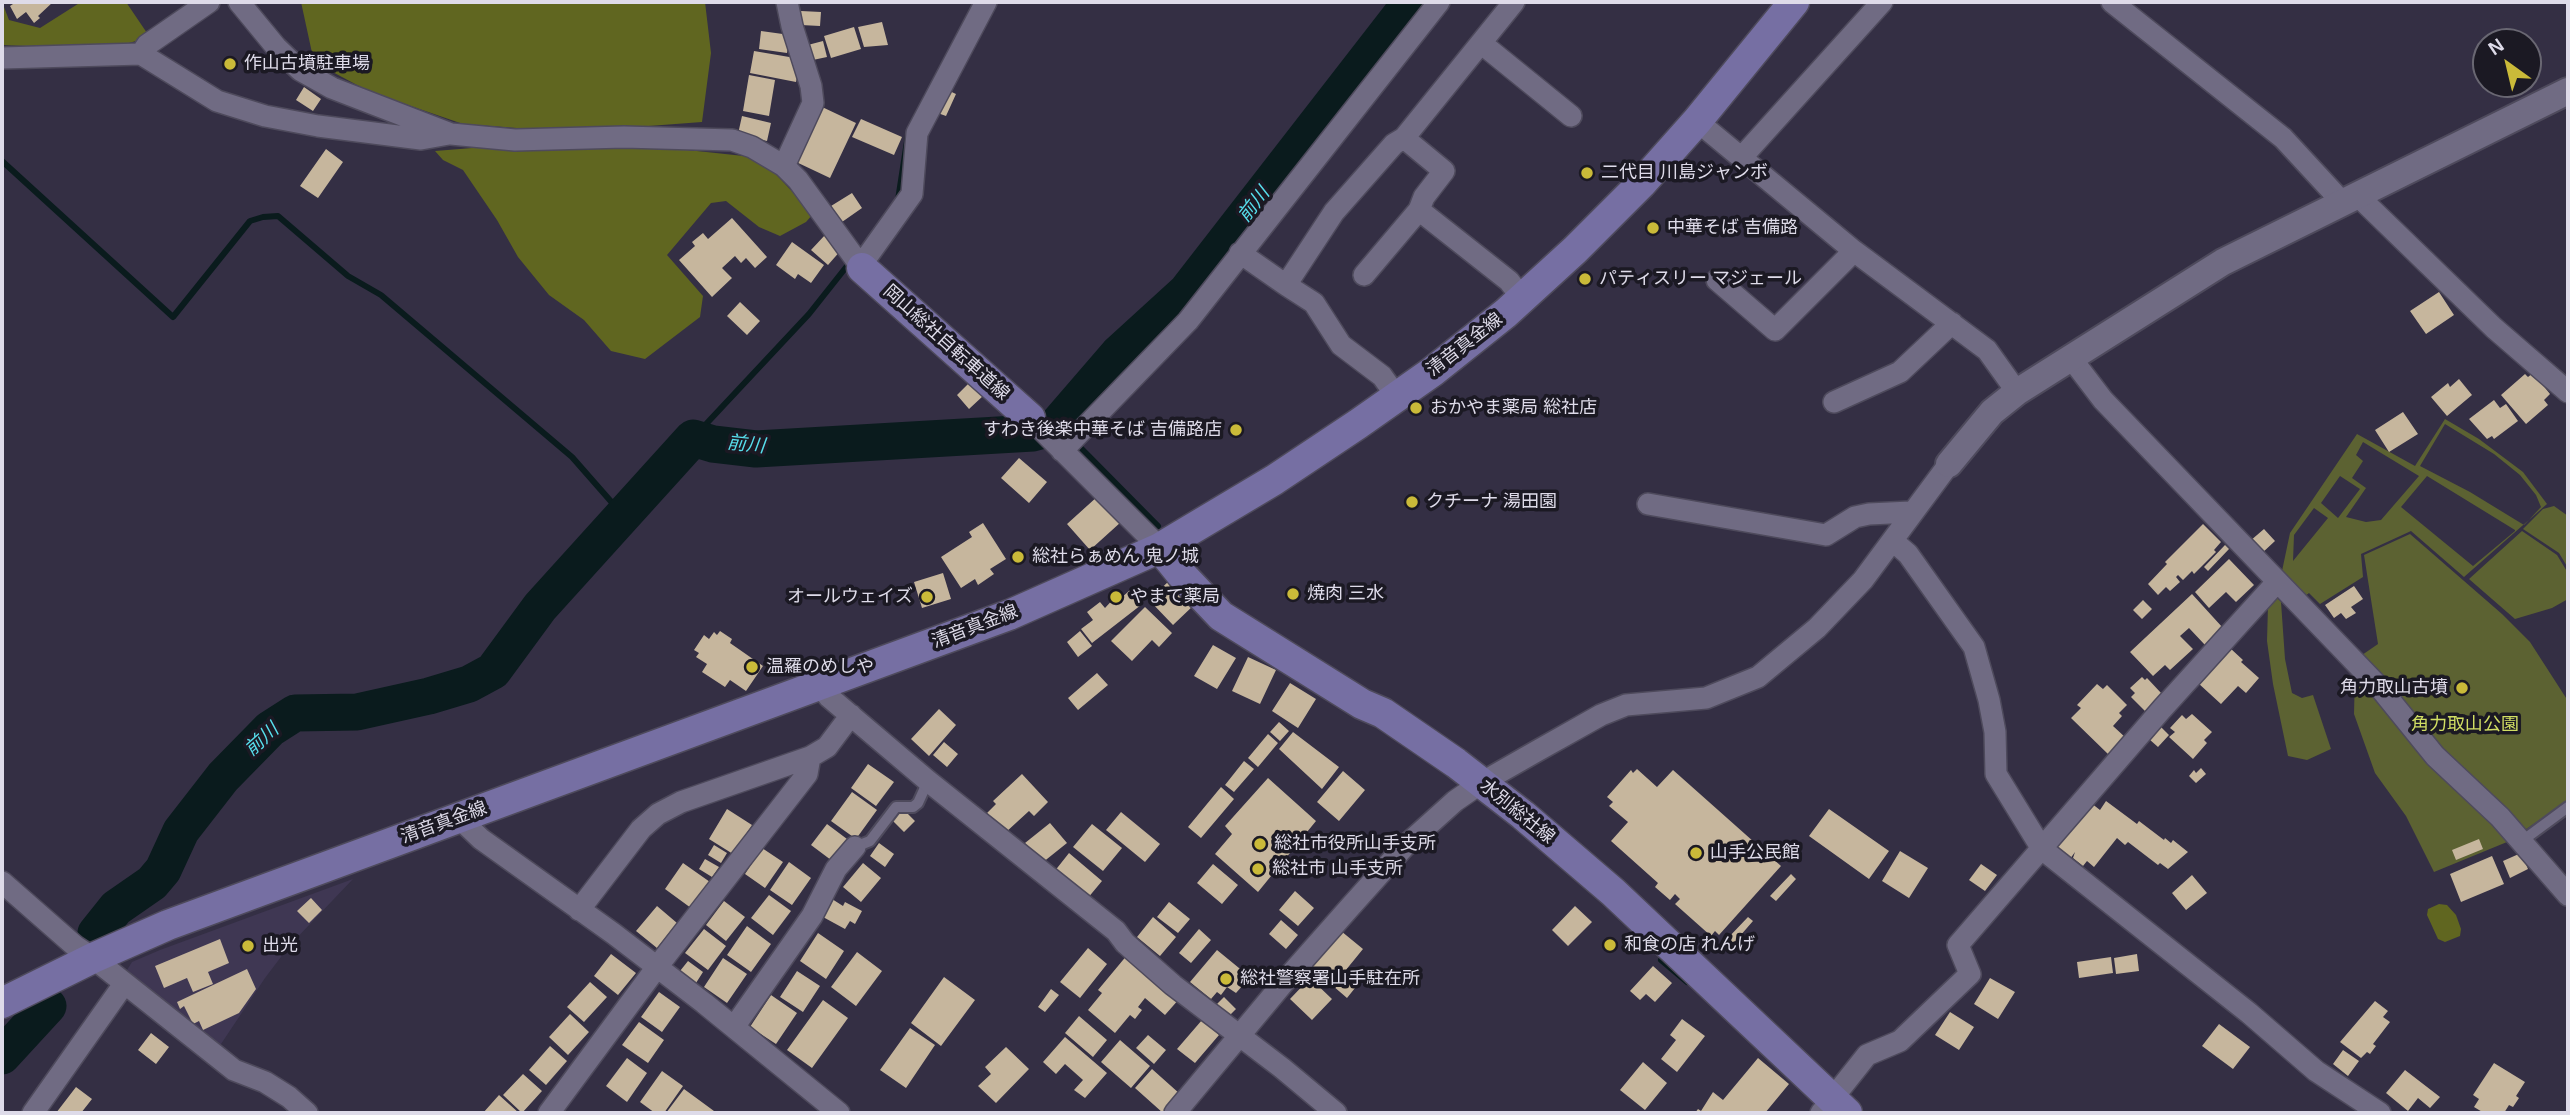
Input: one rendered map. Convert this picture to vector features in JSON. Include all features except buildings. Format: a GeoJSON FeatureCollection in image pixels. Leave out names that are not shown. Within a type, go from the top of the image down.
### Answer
{"type":"FeatureCollection","features":[{"type":"Feature","properties":{"kind":"main road","name":"清音真金線"},"geometry":{"type":"LineString","coordinates":[[2,1003],[168,925],[1009,615],[1160,548],[1274,480],[1397,397],[1432,372],[1522,298],[1631,194],[1697,121],[1794,2]]}},
{"type":"Feature","properties":{"kind":"main road","name":"岡山総社自転車道線"},"geometry":{"type":"LineString","coordinates":[[856,260],[1038,426]]}},
{"type":"Feature","properties":{"kind":"main road","name":"水別総社線"},"geometry":{"type":"LineString","coordinates":[[1160,548],[1221,616],[1362,704],[1383,713],[1523,815],[1613,892],[1833,1109]]}},
{"type":"Feature","properties":{"kind":"street"},"geometry":{"type":"LineString","coordinates":[[141,54],[147,45],[209,2]]}},
{"type":"Feature","properties":{"kind":"street"},"geometry":{"type":"LineString","coordinates":[[239,2],[276,47],[300,70],[332,88],[451,134]]}},
{"type":"Feature","properties":{"kind":"street"},"geometry":{"type":"LineString","coordinates":[[784,166],[813,103],[811,86],[787,2]]}},
{"type":"Feature","properties":{"kind":"street"},"geometry":{"type":"LineString","coordinates":[[2,58],[141,54],[217,101],[265,116],[318,126],[421,139],[451,134],[515,140],[624,137],[732,140],[769,155],[784,166],[798,180],[856,260],[867,257],[912,194],[918,133],[986,2]]}},
{"type":"Feature","properties":{"kind":"street"},"geometry":{"type":"LineString","coordinates":[[1069,444],[1188,321],[1439,2]]}},
{"type":"Feature","properties":{"kind":"street"},"geometry":{"type":"LineString","coordinates":[[1286,285],[1334,212],[1394,144],[1404,138],[1514,2]]}},
{"type":"Feature","properties":{"kind":"street"},"geometry":{"type":"LineString","coordinates":[[1742,157],[1882,2]]}},
{"type":"Feature","properties":{"kind":"street"},"geometry":{"type":"LineString","coordinates":[[2112,2],[2283,138],[2568,392]]}},
{"type":"Feature","properties":{"kind":"street"},"geometry":{"type":"LineString","coordinates":[[1481,43],[1571,116]]}},
{"type":"Feature","properties":{"kind":"street"},"geometry":{"type":"LineString","coordinates":[[1175,1113],[1290,975],[1404,847],[1455,801],[1481,783],[1601,715],[1626,705],[1706,698],[1758,677],[1817,628],[1863,580],[1948,464],[1992,412],[2017,392],[2223,262],[2568,91]]}},
{"type":"Feature","properties":{"kind":"street"},"geometry":{"type":"LineString","coordinates":[[1697,121],[1854,251],[1987,350],[2017,392]]}},
{"type":"Feature","properties":{"kind":"street"},"geometry":{"type":"LineString","coordinates":[[1364,275],[1419,210],[1424,198],[1444,171],[1404,138]]}},
{"type":"Feature","properties":{"kind":"street"},"geometry":{"type":"LineString","coordinates":[[1419,210],[1509,281],[1522,298]]}},
{"type":"Feature","properties":{"kind":"street"},"geometry":{"type":"LineString","coordinates":[[1717,281],[1775,330],[1854,251]]}},
{"type":"Feature","properties":{"kind":"street"},"geometry":{"type":"LineString","coordinates":[[1240,253],[1314,303],[1341,345],[1382,376],[1397,397]]}},
{"type":"Feature","properties":{"kind":"street"},"geometry":{"type":"LineString","coordinates":[[1834,402],[1900,372],[1952,323]]}},
{"type":"Feature","properties":{"kind":"street"},"geometry":{"type":"LineString","coordinates":[[2071,358],[2103,400],[2380,688],[2435,756],[2500,817],[2568,895]]}},
{"type":"Feature","properties":{"kind":"street"},"geometry":{"type":"LineString","coordinates":[[1038,426],[1069,444],[1160,548]]}},
{"type":"Feature","properties":{"kind":"street"},"geometry":{"type":"LineString","coordinates":[[1648,504],[1826,535],[1855,517],[1912,512]]}},
{"type":"Feature","properties":{"kind":"street"},"geometry":{"type":"LineString","coordinates":[[1893,541],[1908,554],[1974,647],[1995,732],[1996,774],[2042,849],[2249,1013],[2316,1071],[2381,1113]]}},
{"type":"Feature","properties":{"kind":"street"},"geometry":{"type":"LineString","coordinates":[[1833,1109],[1867,1055],[1900,1041],[1970,974],[1958,945],[2161,709],[2277,582]]}},
{"type":"Feature","properties":{"kind":"street"},"geometry":{"type":"LineString","coordinates":[[819,685],[928,781],[1116,931],[1125,943],[1173,985],[1336,1113]]}},
{"type":"Feature","properties":{"kind":"street"},"geometry":{"type":"LineString","coordinates":[[579,910],[640,829],[657,814],[681,802],[810,757],[827,747],[851,715]]}},
{"type":"Feature","properties":{"kind":"street"},"geometry":{"type":"LineString","coordinates":[[549,1113],[657,967],[807,774],[810,757]]}},
{"type":"Feature","properties":{"kind":"street"},"geometry":{"type":"LineString","coordinates":[[459,818],[481,839],[657,967],[839,1113]]}},
{"type":"Feature","properties":{"kind":"street"},"geometry":{"type":"LineString","coordinates":[[734,1027],[812,916],[836,869],[855,847]]}},
{"type":"Feature","properties":{"kind":"street"},"geometry":{"type":"LineString","coordinates":[[2,882],[75,946],[234,1070],[265,1082],[289,1097],[307,1113]]}},
{"type":"Feature","properties":{"kind":"street"},"geometry":{"type":"LineString","coordinates":[[33,1113],[124,984]]}},
{"type":"Feature","properties":{"kind":"lane"},"geometry":{"type":"LineString","coordinates":[[855,847],[870,841],[896,807],[913,807],[918,803],[928,781]]}},
{"type":"Feature","properties":{"kind":"lane"},"geometry":{"type":"LineString","coordinates":[[2522,841],[2568,807]]}},
{"type":"Feature","properties":{"kind":"shaded area"},"geometry":{"type":"Polygon","coordinates":[[[353,879],[290,945],[217,1050],[127,970],[132,962],[160,950],[353,879]]]}},
{"type":"Feature","properties":{"kind":"green space"},"geometry":{"type":"Polygon","coordinates":[[[2,2],[9,20],[40,28],[81,2],[126,2],[147,33],[136,41],[122,45],[2,45],[2,2]]]}},
{"type":"Feature","properties":{"kind":"green space"},"geometry":{"type":"Polygon","coordinates":[[[301,2],[705,2],[711,53],[702,122],[569,132],[463,124],[370,92],[314,62],[301,2]]]}},
{"type":"Feature","properties":{"kind":"green space"},"geometry":{"type":"Polygon","coordinates":[[[641,145],[753,157],[773,171],[813,214],[806,222],[780,236],[759,227],[726,201],[711,203],[667,255],[703,296],[700,317],[645,359],[611,351],[584,320],[549,295],[518,257],[463,170],[443,160],[435,151],[485,147],[641,145]]]}},
{"type":"Feature","properties":{"kind":"green space"},"geometry":{"type":"Polygon","coordinates":[[[2445,419],[2479,439],[2523,472],[2547,504],[2529,520],[2541,507],[2536,495],[2520,475],[2494,454],[2445,424],[2420,466],[2470,492],[2523,525],[2464,577],[2411,531],[2361,554],[2363,577],[2320,604],[2309,593],[2304,597],[2282,571],[2290,533],[2357,434],[2415,466],[2445,419]],[[2363,442],[2356,455],[2363,461],[2352,478],[2366,488],[2346,517],[2366,522],[2381,520],[2419,476],[2363,442]],[[2340,476],[2321,503],[2338,518],[2360,489],[2340,476]],[[2427,476],[2401,507],[2473,566],[2515,530],[2427,476]],[[2314,508],[2294,535],[2293,561],[2328,518],[2314,508]]]}},
{"type":"Feature","properties":{"kind":"green space"},"geometry":{"type":"Polygon","coordinates":[[[2554,506],[2568,516],[2568,568],[2559,553],[2523,529],[2543,509],[2554,506]]]}},
{"type":"Feature","properties":{"kind":"green space"},"geometry":{"type":"Polygon","coordinates":[[[2522,531],[2557,555],[2568,573],[2568,599],[2552,608],[2515,619],[2469,579],[2522,531]]]}},
{"type":"Feature","properties":{"kind":"green space","name":"角力取山公園"},"geometry":{"type":"Polygon","coordinates":[[[2410,534],[2530,642],[2568,701],[2568,801],[2507,842],[2434,872],[2406,816],[2375,773],[2354,714],[2355,673],[2362,655],[2378,644],[2364,555],[2410,534]]]}},
{"type":"Feature","properties":{"kind":"green space"},"geometry":{"type":"Polygon","coordinates":[[[2277,598],[2281,602],[2285,659],[2292,693],[2302,698],[2313,695],[2331,749],[2307,760],[2288,756],[2273,684],[2267,641],[2268,606],[2271,599],[2277,598]]]}},
{"type":"Feature","properties":{"kind":"green space"},"geometry":{"type":"Polygon","coordinates":[[[2439,904],[2447,905],[2456,915],[2461,929],[2460,936],[2445,942],[2438,939],[2427,915],[2428,909],[2439,904]]]}},
{"type":"Feature","properties":{"kind":"waterway","name":"前川"},"geometry":{"type":"LineString","coordinates":[[96,933],[116,908],[152,883],[163,870],[181,831],[223,777],[270,729],[295,713],[357,712],[469,684],[493,671],[540,607],[693,438],[713,444],[756,449],[1033,433],[1055,427],[1118,354],[1186,292],[1411,2]]}},
{"type":"Feature","properties":{"kind":"waterway"},"geometry":{"type":"LineString","coordinates":[[898,200],[908,135]]}},
{"type":"Feature","properties":{"kind":"waterway"},"geometry":{"type":"LineString","coordinates":[[2,161],[173,317],[250,221],[278,216],[348,276],[381,295],[572,457],[622,514]]}},
{"type":"Feature","properties":{"kind":"waterway"},"geometry":{"type":"LineString","coordinates":[[693,438],[809,314],[851,261]]}},
{"type":"Feature","properties":{"kind":"waterway"},"geometry":{"type":"LineString","coordinates":[[1060,420],[1067,434],[1158,526]]}},
{"type":"Feature","properties":{"kind":"waterway"},"geometry":{"type":"LineString","coordinates":[[1661,960],[1687,982]]}},
{"type":"Feature","properties":{"kind":"waterway","name":"前川"},"geometry":{"type":"LineString","coordinates":[[2,1056],[48,1006]]}},
{"type":"Feature","properties":{"kind":"place","name":"作山古墳駐車場"},"geometry":{"type":"Point","coordinates":[230,64]}},
{"type":"Feature","properties":{"kind":"place","name":"二代目 川島ジャンボ"},"geometry":{"type":"Point","coordinates":[1587,173]}},
{"type":"Feature","properties":{"kind":"place","name":"中華そば 吉備路"},"geometry":{"type":"Point","coordinates":[1653,228]}},
{"type":"Feature","properties":{"kind":"place","name":"パティスリー マジェール"},"geometry":{"type":"Point","coordinates":[1585,279]}},
{"type":"Feature","properties":{"kind":"place","name":"おかやま薬局 総社店"},"geometry":{"type":"Point","coordinates":[1416,408]}},
{"type":"Feature","properties":{"kind":"place","name":"すわき後楽中華そば 吉備路店"},"geometry":{"type":"Point","coordinates":[1236,430]}},
{"type":"Feature","properties":{"kind":"place","name":"クチーナ 湯田園"},"geometry":{"type":"Point","coordinates":[1412,502]}},
{"type":"Feature","properties":{"kind":"place","name":"総社らぁめん 鬼ノ城"},"geometry":{"type":"Point","coordinates":[1018,557]}},
{"type":"Feature","properties":{"kind":"place","name":"焼肉 三水"},"geometry":{"type":"Point","coordinates":[1293,594]}},
{"type":"Feature","properties":{"kind":"place","name":"オールウェイズ"},"geometry":{"type":"Point","coordinates":[927,597]}},
{"type":"Feature","properties":{"kind":"place","name":"やまて薬局"},"geometry":{"type":"Point","coordinates":[1116,597]}},
{"type":"Feature","properties":{"kind":"place","name":"温羅のめしや"},"geometry":{"type":"Point","coordinates":[752,667]}},
{"type":"Feature","properties":{"kind":"place","name":"角力取山古墳"},"geometry":{"type":"Point","coordinates":[2462,688]}},
{"type":"Feature","properties":{"kind":"place","name":"総社市役所山手支所"},"geometry":{"type":"Point","coordinates":[1260,844]}},
{"type":"Feature","properties":{"kind":"place","name":"山手公民館"},"geometry":{"type":"Point","coordinates":[1696,853]}},
{"type":"Feature","properties":{"kind":"place","name":"総社市 山手支所"},"geometry":{"type":"Point","coordinates":[1258,869]}},
{"type":"Feature","properties":{"kind":"place","name":"和食の店 れんげ"},"geometry":{"type":"Point","coordinates":[1610,945]}},
{"type":"Feature","properties":{"kind":"place","name":"出光"},"geometry":{"type":"Point","coordinates":[248,946]}},
{"type":"Feature","properties":{"kind":"place","name":"総社警察署山手駐在所"},"geometry":{"type":"Point","coordinates":[1226,979]}}]}
